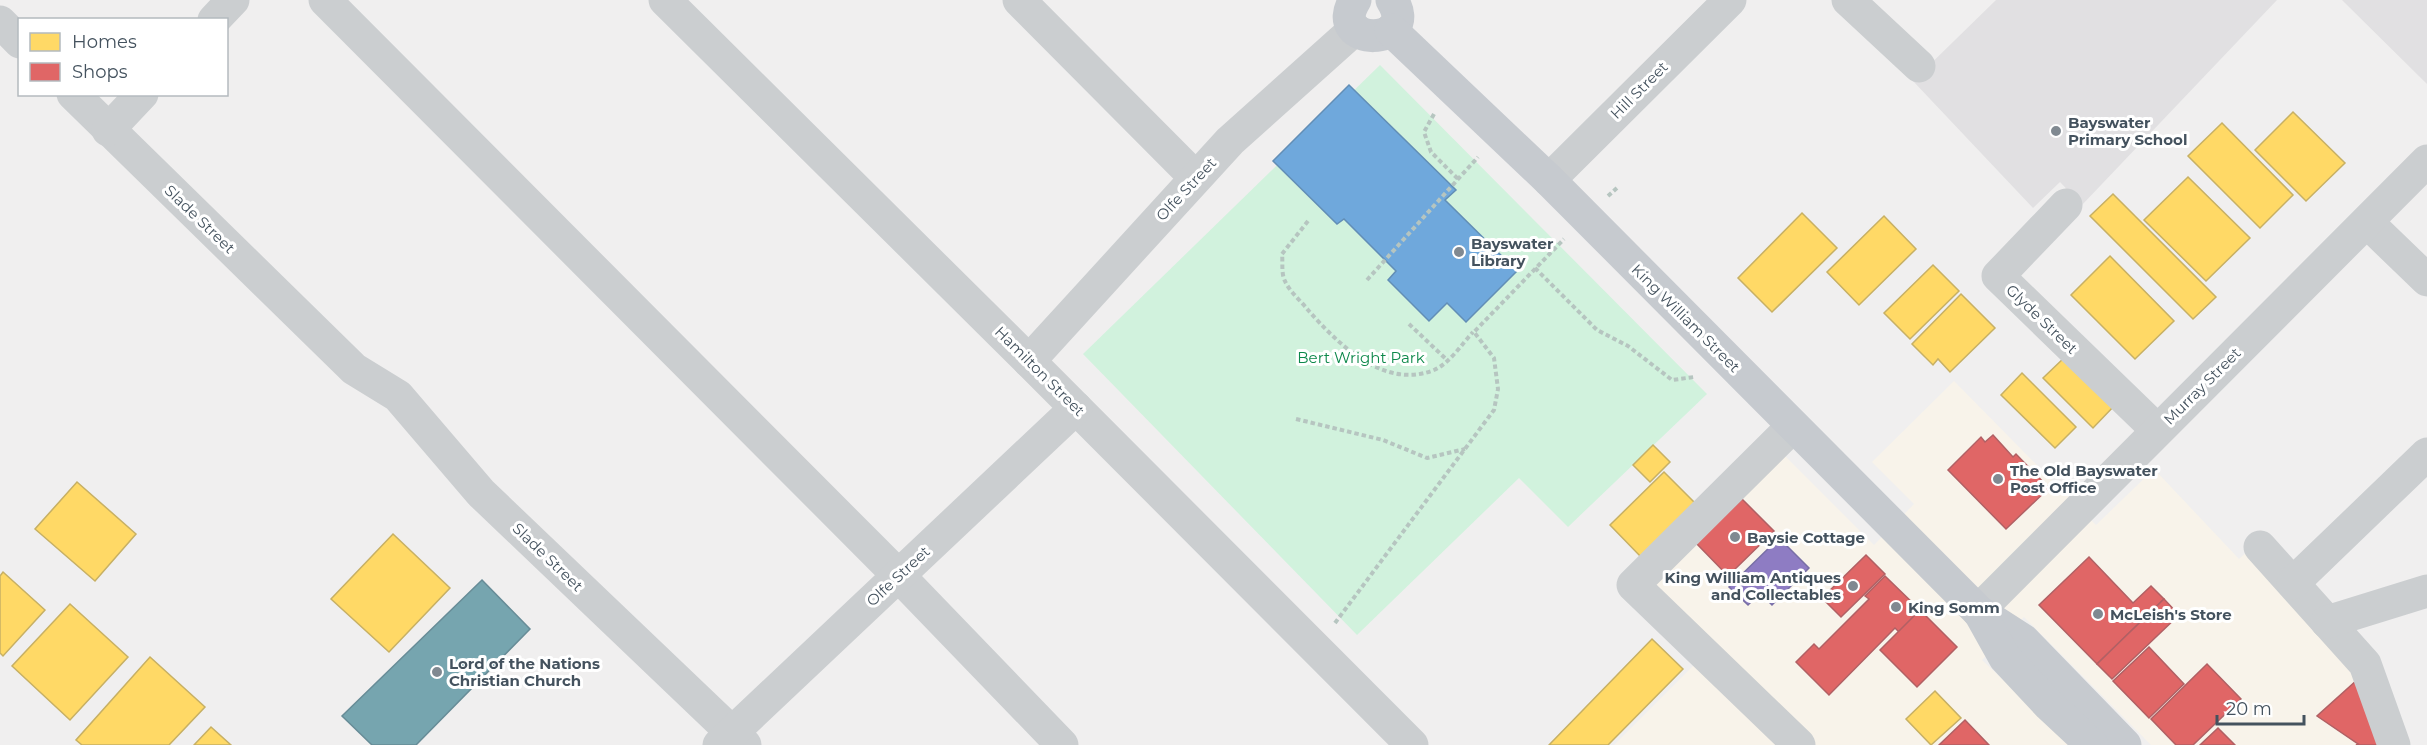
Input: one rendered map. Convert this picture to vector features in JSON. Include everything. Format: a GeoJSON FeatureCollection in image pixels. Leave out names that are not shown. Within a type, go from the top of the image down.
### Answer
{"type":"FeatureCollection","features":[{"type":"Feature","properties":{"kind":"main road","name":"King William Street"},"geometry":{"type":"LineString","coordinates":[[1352,9],[1361,34],[1377,37],[1391,15],[1549,180],[1978,611],[2023,640],[2125,745]]}},
{"type":"Feature","properties":{"kind":"main road","name":"King William Street"},"geometry":{"type":"LineString","coordinates":[[1978,611],[2005,658],[2049,705],[2092,745]]}},
{"type":"Feature","properties":{"kind":"street"},"geometry":{"type":"LineString","coordinates":[[216,18],[233,0]]}},
{"type":"Feature","properties":{"kind":"street"},"geometry":{"type":"LineString","coordinates":[[325,0],[899,576],[1062,745]]}},
{"type":"Feature","properties":{"kind":"street","name":"Hamilton Street"},"geometry":{"type":"LineString","coordinates":[[665,0],[1412,745]]}},
{"type":"Feature","properties":{"kind":"street"},"geometry":{"type":"LineString","coordinates":[[1019,0],[1196,177]]}},
{"type":"Feature","properties":{"kind":"street","name":"Hill Street"},"geometry":{"type":"LineString","coordinates":[[1549,180],[1730,0]]}},
{"type":"Feature","properties":{"kind":"street"},"geometry":{"type":"LineString","coordinates":[[1848,0],[1919,66]]}},
{"type":"Feature","properties":{"kind":"street","name":"Olfe Street"},"geometry":{"type":"LineString","coordinates":[[1029,361],[1352,9]]}},
{"type":"Feature","properties":{"kind":"street"},"geometry":{"type":"LineString","coordinates":[[0,22],[18,40]]}},
{"type":"Feature","properties":{"kind":"street","name":"Slade Street"},"geometry":{"type":"LineString","coordinates":[[75,96],[354,369],[380,411],[543,582],[728,742]]}},
{"type":"Feature","properties":{"kind":"street"},"geometry":{"type":"LineString","coordinates":[[108,130],[140,96]]}},
{"type":"Feature","properties":{"kind":"street","name":"Murray Street"},"geometry":{"type":"LineString","coordinates":[[1978,611],[2427,161]]}},
{"type":"Feature","properties":{"kind":"street","name":"Glyde Street"},"geometry":{"type":"LineString","coordinates":[[2066,205],[1998,276],[2157,430]]}},
{"type":"Feature","properties":{"kind":"street"},"geometry":{"type":"LineString","coordinates":[[2367,222],[2427,280]]}},
{"type":"Feature","properties":{"kind":"street","name":"Olfe Street"},"geometry":{"type":"LineString","coordinates":[[728,742],[1076,408]]}},
{"type":"Feature","properties":{"kind":"street"},"geometry":{"type":"LineString","coordinates":[[1793,426],[1633,585],[1799,745]]}},
{"type":"Feature","properties":{"kind":"street"},"geometry":{"type":"LineString","coordinates":[[2294,584],[2427,454]]}},
{"type":"Feature","properties":{"kind":"street"},"geometry":{"type":"LineString","coordinates":[[2260,547],[2365,664],[2394,745]]}},
{"type":"Feature","properties":{"kind":"street"},"geometry":{"type":"LineString","coordinates":[[2327,622],[2427,591]]}},
{"type":"Feature","properties":{"kind":"path"},"geometry":{"type":"LineString","coordinates":[[1436,110],[1424,132],[1431,152],[1458,179]]}},
{"type":"Feature","properties":{"kind":"path"},"geometry":{"type":"LineString","coordinates":[[1366,280],[1478,157]]}},
{"type":"Feature","properties":{"kind":"path"},"geometry":{"type":"LineString","coordinates":[[1308,220],[1282,254],[1284,280],[1327,332],[1368,364],[1392,374],[1417,374],[1435,370],[1447,360],[1535,268],[1618,187]]}},
{"type":"Feature","properties":{"kind":"path"},"geometry":{"type":"LineString","coordinates":[[1535,268],[1597,330],[1628,346],[1672,380],[1694,377]]}},
{"type":"Feature","properties":{"kind":"path"},"geometry":{"type":"LineString","coordinates":[[1409,324],[1447,360]]}},
{"type":"Feature","properties":{"kind":"path"},"geometry":{"type":"LineString","coordinates":[[1316,648],[1494,410],[1498,389],[1494,358],[1473,332]]}},
{"type":"Feature","properties":{"kind":"path"},"geometry":{"type":"LineString","coordinates":[[1296,419],[1383,440],[1427,458],[1466,448]]}},
{"type":"Feature","properties":{"kind":"shaded area","name":"Bayswater Primary School"},"geometry":{"type":"Polygon","coordinates":[[[1996,0],[2277,0],[2082,205],[2060,182],[2033,208],[1913,81],[1996,0]]]}},
{"type":"Feature","properties":{"kind":"shaded area"},"geometry":{"type":"Polygon","coordinates":[[[2342,0],[2427,0],[2427,84],[2342,0]]]}},
{"type":"Feature","properties":{"kind":"shaded area"},"geometry":{"type":"Polygon","coordinates":[[[1954,381],[2096,525],[2154,469],[2239,559],[2261,539],[2403,745],[2151,745],[2024,617],[1982,660],[2072,745],[1614,745],[1715,644],[1647,583],[1781,452],[1874,545],[1914,504],[1872,462],[1954,381]]]}},
{"type":"Feature","properties":{"kind":"green space","name":"Bert Wright Park"},"geometry":{"type":"Polygon","coordinates":[[[1380,65],[1707,394],[1568,527],[1519,478],[1357,635],[1083,354],[1380,65]]]}},
{"type":"Feature","properties":{"kind":"building: Homes"},"geometry":{"type":"Polygon","coordinates":[[[2293,112],[2345,163],[2306,201],[2255,150],[2293,112]]]}},
{"type":"Feature","properties":{"kind":"building: Homes"},"geometry":{"type":"Polygon","coordinates":[[[2222,123],[2293,195],[2260,228],[2188,156],[2222,123]]]}},
{"type":"Feature","properties":{"kind":"building: Homes"},"geometry":{"type":"Polygon","coordinates":[[[2188,177],[2250,238],[2206,281],[2144,220],[2188,177]]]}},
{"type":"Feature","properties":{"kind":"building: Homes"},"geometry":{"type":"Polygon","coordinates":[[[2113,194],[2216,297],[2193,319],[2090,216],[2113,194]]]}},
{"type":"Feature","properties":{"kind":"building: Homes"},"geometry":{"type":"Polygon","coordinates":[[[1802,213],[1837,248],[1772,312],[1738,278],[1802,213]]]}},
{"type":"Feature","properties":{"kind":"building: Homes"},"geometry":{"type":"Polygon","coordinates":[[[1884,216],[1916,249],[1859,305],[1827,272],[1884,216]]]}},
{"type":"Feature","properties":{"kind":"building: Homes"},"geometry":{"type":"Polygon","coordinates":[[[2110,256],[2174,321],[2135,359],[2071,295],[2110,256]]]}},
{"type":"Feature","properties":{"kind":"building: Homes"},"geometry":{"type":"Polygon","coordinates":[[[1933,265],[1959,291],[1910,339],[1884,313],[1933,265]]]}},
{"type":"Feature","properties":{"kind":"building: Homes"},"geometry":{"type":"Polygon","coordinates":[[[1961,294],[1995,328],[1950,372],[1938,359],[1933,365],[1912,344],[1961,294]]]}},
{"type":"Feature","properties":{"kind":"building: Homes"},"geometry":{"type":"Polygon","coordinates":[[[2066,356],[2115,405],[2093,428],[2043,378],[2066,356]]]}},
{"type":"Feature","properties":{"kind":"building: Homes"},"geometry":{"type":"Polygon","coordinates":[[[2022,373],[2076,427],[2055,448],[2001,395],[2022,373]]]}},
{"type":"Feature","properties":{"kind":"building: Homes"},"geometry":{"type":"Polygon","coordinates":[[[1653,445],[1670,462],[1650,482],[1633,465],[1653,445]]]}},
{"type":"Feature","properties":{"kind":"building: Homes"},"geometry":{"type":"Polygon","coordinates":[[[1664,472],[1696,504],[1641,557],[1610,525],[1664,472]]]}},
{"type":"Feature","properties":{"kind":"building: Homes"},"geometry":{"type":"Polygon","coordinates":[[[77,482],[136,534],[95,581],[35,529],[77,482]]]}},
{"type":"Feature","properties":{"kind":"building: Homes"},"geometry":{"type":"Polygon","coordinates":[[[393,534],[450,588],[389,652],[331,599],[393,534]]]}},
{"type":"Feature","properties":{"kind":"building: Homes"},"geometry":{"type":"Polygon","coordinates":[[[3,572],[45,610],[3,656],[0,653],[0,576],[3,572]]]}},
{"type":"Feature","properties":{"kind":"building: Homes"},"geometry":{"type":"Polygon","coordinates":[[[70,604],[128,657],[70,720],[12,666],[70,604]]]}},
{"type":"Feature","properties":{"kind":"building: Homes"},"geometry":{"type":"Polygon","coordinates":[[[1652,639],[1683,669],[1608,745],[1549,745],[1652,639]]]}},
{"type":"Feature","properties":{"kind":"building: Homes"},"geometry":{"type":"Polygon","coordinates":[[[150,657],[205,707],[169,745],[82,745],[76,740],[150,657]]]}},
{"type":"Feature","properties":{"kind":"building: Homes"},"geometry":{"type":"Polygon","coordinates":[[[1935,691],[1961,718],[1931,745],[1906,719],[1935,691]]]}},
{"type":"Feature","properties":{"kind":"building: Homes"},"geometry":{"type":"Polygon","coordinates":[[[211,727],[231,745],[194,745],[211,727]]]}},
{"type":"Feature","properties":{"kind":"building: Shops","name":"The Old Bayswater Post Office"},"geometry":{"type":"Polygon","coordinates":[[[1993,435],[2013,457],[2016,454],[2049,488],[2006,529],[1948,470],[1981,437],[1985,442],[1993,435]]]}},
{"type":"Feature","properties":{"kind":"building: Shops","name":"Baysie Cottage"},"geometry":{"type":"Polygon","coordinates":[[[1742,499],[1774,531],[1728,576],[1696,543],[1742,499]]]}},
{"type":"Feature","properties":{"kind":"building: Shops","name":"King William Antiques and Collectables"},"geometry":{"type":"Polygon","coordinates":[[[1866,555],[1885,574],[1841,617],[1822,598],[1866,555]]]}},
{"type":"Feature","properties":{"kind":"building: Shops","name":"McLeish's Store"},"geometry":{"type":"Polygon","coordinates":[[[2089,557],[2133,603],[2151,586],[2164,599],[2097,664],[2039,605],[2089,557]]]}},
{"type":"Feature","properties":{"kind":"building: Shops"},"geometry":{"type":"Polygon","coordinates":[[[1885,576],[1920,610],[1899,632],[1895,628],[1829,695],[1796,662],[1814,644],[1819,649],[1869,599],[1865,596],[1885,576]]]}},
{"type":"Feature","properties":{"kind":"building: Shops"},"geometry":{"type":"Polygon","coordinates":[[[2164,599],[2179,615],[2112,679],[2097,664],[2164,599]]]}},
{"type":"Feature","properties":{"kind":"building: Shops"},"geometry":{"type":"Polygon","coordinates":[[[1920,610],[1957,647],[1917,687],[1880,650],[1920,610]]]}},
{"type":"Feature","properties":{"kind":"building: Shops"},"geometry":{"type":"Polygon","coordinates":[[[2149,647],[2184,684],[2149,718],[2113,681],[2149,647]]]}},
{"type":"Feature","properties":{"kind":"building: Shops"},"geometry":{"type":"Polygon","coordinates":[[[2207,664],[2241,699],[2193,745],[2176,745],[2151,719],[2207,664]]]}},
{"type":"Feature","properties":{"kind":"building: Shops"},"geometry":{"type":"Polygon","coordinates":[[[2357,680],[2387,745],[2356,745],[2358,744],[2317,716],[2357,680]]]}},
{"type":"Feature","properties":{"kind":"building: Shops"},"geometry":{"type":"Polygon","coordinates":[[[1965,720],[1989,745],[1939,745],[1965,720]]]}},
{"type":"Feature","properties":{"kind":"building: Shops"},"geometry":{"type":"Polygon","coordinates":[[[2218,728],[2235,745],[2200,745],[2218,728]]]}},
{"type":"Feature","properties":{"kind":"building: Offices"},"geometry":{"type":"Polygon","coordinates":[[[1779,538],[1809,568],[1772,605],[1760,593],[1748,605],[1729,587],[1779,538]]]}},
{"type":"Feature","properties":{"kind":"building: Schools"},"geometry":{"type":"Polygon","coordinates":[[[1349,85],[1456,190],[1445,200],[1517,271],[1466,322],[1447,303],[1429,321],[1388,280],[1396,271],[1344,219],[1337,224],[1273,161],[1349,85]]]}},
{"type":"Feature","properties":{"kind":"building: Public","name":"Lord of the Nations Christian Church"},"geometry":{"type":"Polygon","coordinates":[[[482,580],[530,629],[416,745],[372,745],[342,716],[482,580]]]}},
{"type":"Feature","properties":{"kind":"place","name":"Bayswater Primary School"},"geometry":{"type":"Point","coordinates":[2056,131]}},
{"type":"Feature","properties":{"kind":"place","name":"Bayswater Library"},"geometry":{"type":"Point","coordinates":[1459,252]}},
{"type":"Feature","properties":{"kind":"place","name":"The Old Bayswater Post Office"},"geometry":{"type":"Point","coordinates":[1998,479]}},
{"type":"Feature","properties":{"kind":"place","name":"Baysie Cottage"},"geometry":{"type":"Point","coordinates":[1735,537]}},
{"type":"Feature","properties":{"kind":"place","name":"King William Antiques and Collectables"},"geometry":{"type":"Point","coordinates":[1853,586]}},
{"type":"Feature","properties":{"kind":"place","name":"King Somm"},"geometry":{"type":"Point","coordinates":[1896,607]}},
{"type":"Feature","properties":{"kind":"place","name":"McLeish's Store"},"geometry":{"type":"Point","coordinates":[2098,614]}},
{"type":"Feature","properties":{"kind":"place","name":"Lord of the Nations Christian Church"},"geometry":{"type":"Point","coordinates":[437,672]}}]}
